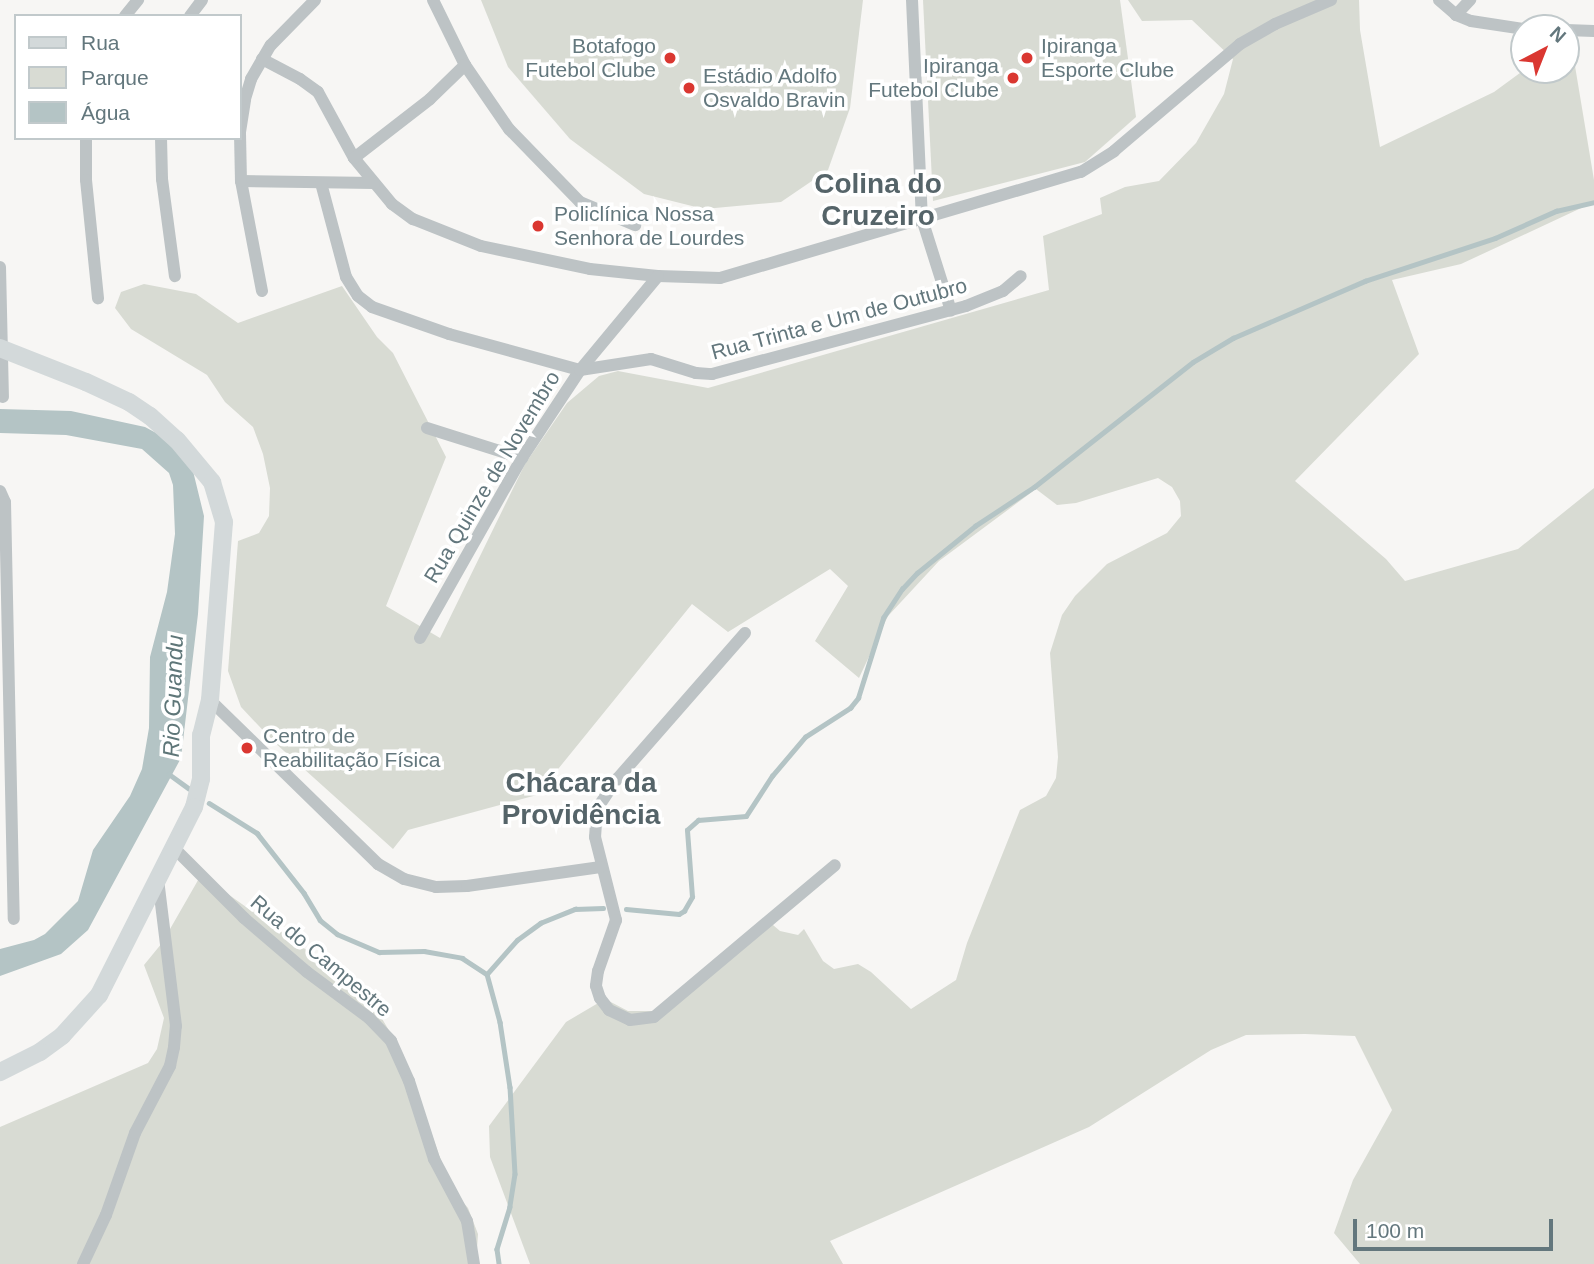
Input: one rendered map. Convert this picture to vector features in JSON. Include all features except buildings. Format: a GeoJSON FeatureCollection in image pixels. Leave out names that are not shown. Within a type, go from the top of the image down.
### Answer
{"type":"FeatureCollection","features":[{"type":"Feature","properties":{"kind":"street"},"geometry":{"type":"LineString","coordinates":[[127,14],[138,0]]}},
{"type":"Feature","properties":{"kind":"street"},"geometry":{"type":"LineString","coordinates":[[242,119],[245,99],[262,59],[282,32],[315,0]]}},
{"type":"Feature","properties":{"kind":"street"},"geometry":{"type":"LineString","coordinates":[[433,0],[465,65],[509,129],[572,196],[587,206],[635,225]]}},
{"type":"Feature","properties":{"kind":"street"},"geometry":{"type":"LineString","coordinates":[[905,0],[912,23]]}},
{"type":"Feature","properties":{"kind":"street"},"geometry":{"type":"LineString","coordinates":[[912,0],[922,219],[951,311]]}},
{"type":"Feature","properties":{"kind":"street"},"geometry":{"type":"LineString","coordinates":[[262,59],[318,92],[354,158],[392,204],[413,219],[471,242],[590,269],[658,276],[720,278],[1081,172],[1114,151],[1240,44],[1275,24],[1331,0]]}},
{"type":"Feature","properties":{"kind":"street"},"geometry":{"type":"LineString","coordinates":[[1439,0],[1456,15],[1482,23],[1510,27]]}},
{"type":"Feature","properties":{"kind":"street"},"geometry":{"type":"LineString","coordinates":[[1456,15],[1470,0]]}},
{"type":"Feature","properties":{"kind":"street"},"geometry":{"type":"LineString","coordinates":[[354,158],[430,99],[465,65]]}},
{"type":"Feature","properties":{"kind":"street"},"geometry":{"type":"LineString","coordinates":[[86,140],[86,180],[98,298]]}},
{"type":"Feature","properties":{"kind":"street"},"geometry":{"type":"LineString","coordinates":[[161,140],[162,179],[175,276]]}},
{"type":"Feature","properties":{"kind":"street"},"geometry":{"type":"LineString","coordinates":[[240,140],[241,181],[262,291]]}},
{"type":"Feature","properties":{"kind":"street"},"geometry":{"type":"LineString","coordinates":[[241,181],[374,183]]}},
{"type":"Feature","properties":{"kind":"street"},"geometry":{"type":"LineString","coordinates":[[321,183],[346,277],[358,296],[372,307],[449,334],[580,370]]}},
{"type":"Feature","properties":{"kind":"street"},"geometry":{"type":"LineString","coordinates":[[0,267],[3,397]]}},
{"type":"Feature","properties":{"kind":"street","name":"Rua Quinze de Novembro"},"geometry":{"type":"LineString","coordinates":[[419,638],[522,458],[580,370],[658,276]]}},
{"type":"Feature","properties":{"kind":"street","name":"Rua Trinta e Um de Outubro"},"geometry":{"type":"LineString","coordinates":[[580,370],[651,359],[696,373],[712,374],[951,311],[1003,291],[1021,276]]}},
{"type":"Feature","properties":{"kind":"street"},"geometry":{"type":"LineString","coordinates":[[0,1072],[40,1052],[62,1036],[99,995],[175,849],[198,797],[201,736],[210,700],[224,522],[212,482],[177,440],[129,402],[1,349]]}},
{"type":"Feature","properties":{"kind":"street"},"geometry":{"type":"LineString","coordinates":[[427,428],[522,458]]}},
{"type":"Feature","properties":{"kind":"street"},"geometry":{"type":"LineString","coordinates":[[0,491],[5,502],[6,824],[14,919]]}},
{"type":"Feature","properties":{"kind":"street"},"geometry":{"type":"LineString","coordinates":[[745,634],[603,796],[594,822],[601,867],[616,920],[596,986],[609,1010],[630,1020],[642,1021],[654,1017],[835,865]]}},
{"type":"Feature","properties":{"kind":"street"},"geometry":{"type":"LineString","coordinates":[[210,700],[378,864],[404,879],[436,887],[467,886],[601,867]]}},
{"type":"Feature","properties":{"kind":"street","name":"Rua do Campestre"},"geometry":{"type":"LineString","coordinates":[[175,849],[244,918],[325,986],[369,1018],[391,1041],[409,1081],[434,1159],[467,1221],[474,1264]]}},
{"type":"Feature","properties":{"kind":"street"},"geometry":{"type":"LineString","coordinates":[[83,1264],[106,1215],[135,1133],[170,1066],[174,1046],[176,1026],[158,880]]}},
{"type":"Feature","properties":{"kind":"green space","name":"Estádio Adolfo Osvaldo Bravin"},"geometry":{"type":"Polygon","coordinates":[[[481,0],[863,0],[850,108],[828,170],[781,202],[704,209],[644,194],[570,139],[508,67],[481,0]]]}},
{"type":"Feature","properties":{"kind":"green space","name":"Ipiranga Esporte Clube"},"geometry":{"type":"Polygon","coordinates":[[[923,0],[1120,0],[1136,117],[1085,162],[933,201],[923,0]]]}},
{"type":"Feature","properties":{"kind":"green space"},"geometry":{"type":"Polygon","coordinates":[[[1128,0],[1359,0],[1360,30],[1380,147],[1494,92],[1510,80],[1510,84],[1578,84],[1594,180],[1594,202],[1461,264],[1392,280],[1419,354],[1295,481],[1386,559],[1405,581],[1518,549],[1594,488],[1594,1264],[1360,1264],[1334,1233],[1353,1180],[1392,1110],[1355,1036],[1305,1034],[1246,1035],[1211,1050],[1089,1127],[830,1241],[843,1264],[530,1264],[490,1157],[489,1126],[566,1022],[605,999],[628,1011],[657,1011],[766,919],[780,931],[798,935],[804,929],[823,961],[834,969],[858,964],[871,972],[911,1009],[956,980],[967,943],[1020,810],[1046,796],[1056,778],[1058,757],[1050,653],[1062,615],[1075,596],[1107,564],[1167,533],[1181,516],[1180,501],[1172,487],[1158,478],[1076,503],[1057,505],[1036,489],[939,561],[888,616],[859,678],[815,641],[848,586],[830,569],[728,632],[692,604],[537,795],[408,830],[393,849],[274,742],[241,707],[228,671],[238,541],[259,533],[269,516],[270,488],[263,454],[253,427],[225,402],[207,375],[131,329],[115,308],[121,292],[144,284],[196,294],[238,323],[342,286],[377,337],[393,353],[446,457],[386,606],[440,638],[525,464],[567,403],[599,376],[618,371],[708,388],[1049,290],[1043,236],[1102,214],[1100,198],[1125,187],[1159,181],[1196,143],[1224,94],[1233,59],[1192,20],[1142,21],[1128,0]]]}},
{"type":"Feature","properties":{"kind":"green space"},"geometry":{"type":"Polygon","coordinates":[[[201,875],[329,966],[381,1017],[403,1054],[451,1188],[468,1208],[478,1234],[476,1264],[0,1264],[0,1127],[148,1063],[157,1049],[164,1018],[144,965],[162,943],[201,875]]]}},
{"type":"Feature","properties":{"kind":"water","name":"Rio Guandu"},"geometry":{"type":"Polygon","coordinates":[[[0,409],[71,411],[145,427],[173,442],[193,471],[204,516],[198,614],[181,758],[88,930],[61,954],[0,976],[0,949],[34,940],[45,934],[78,901],[93,850],[130,796],[142,769],[149,728],[150,657],[167,592],[175,534],[173,485],[169,473],[142,449],[66,435],[0,433],[0,409]]]}},
{"type":"Feature","properties":{"kind":"waterway"},"geometry":{"type":"LineString","coordinates":[[626,909],[679,914],[684,911],[692,897],[687,830],[698,820],[746,816],[772,776],[805,737],[850,708],[858,698],[883,618],[902,589],[917,573],[975,526],[1034,487],[1193,362],[1233,338],[1365,281],[1495,238],[1556,211],[1594,202]]}},
{"type":"Feature","properties":{"kind":"waterway"},"geometry":{"type":"LineString","coordinates":[[169,774],[188,788]]}},
{"type":"Feature","properties":{"kind":"waterway"},"geometry":{"type":"LineString","coordinates":[[209,803],[257,833],[304,893],[320,920],[337,934],[379,952],[424,951],[462,958],[487,974],[500,1022],[510,1087],[515,1174],[510,1207],[497,1249],[499,1264]]}},
{"type":"Feature","properties":{"kind":"waterway"},"geometry":{"type":"LineString","coordinates":[[487,974],[517,940],[540,923],[575,909],[603,908]]}},
{"type":"Feature","properties":{"kind":"place","name":"Botafogo Futebol Clube"},"geometry":{"type":"Point","coordinates":[670,58]}},
{"type":"Feature","properties":{"kind":"place","name":"Ipiranga Esporte Clube"},"geometry":{"type":"Point","coordinates":[1027,58]}},
{"type":"Feature","properties":{"kind":"place","name":"Ipiranga Futebol Clube"},"geometry":{"type":"Point","coordinates":[1013,78]}},
{"type":"Feature","properties":{"kind":"place","name":"Estádio Adolfo Osvaldo Bravin"},"geometry":{"type":"Point","coordinates":[689,88]}},
{"type":"Feature","properties":{"kind":"place","name":"Policlínica Nossa Senhora de Lourdes"},"geometry":{"type":"Point","coordinates":[538,226]}},
{"type":"Feature","properties":{"kind":"place","name":"Centro de Reabilitação Física"},"geometry":{"type":"Point","coordinates":[247,748]}},
{"type":"Feature","properties":{"kind":"district","name":"Colina do Cruzeiro"},"geometry":{"type":"Point","coordinates":[878,200]}},
{"type":"Feature","properties":{"kind":"district","name":"Chácara da Providência"},"geometry":{"type":"Point","coordinates":[581,799]}}]}
